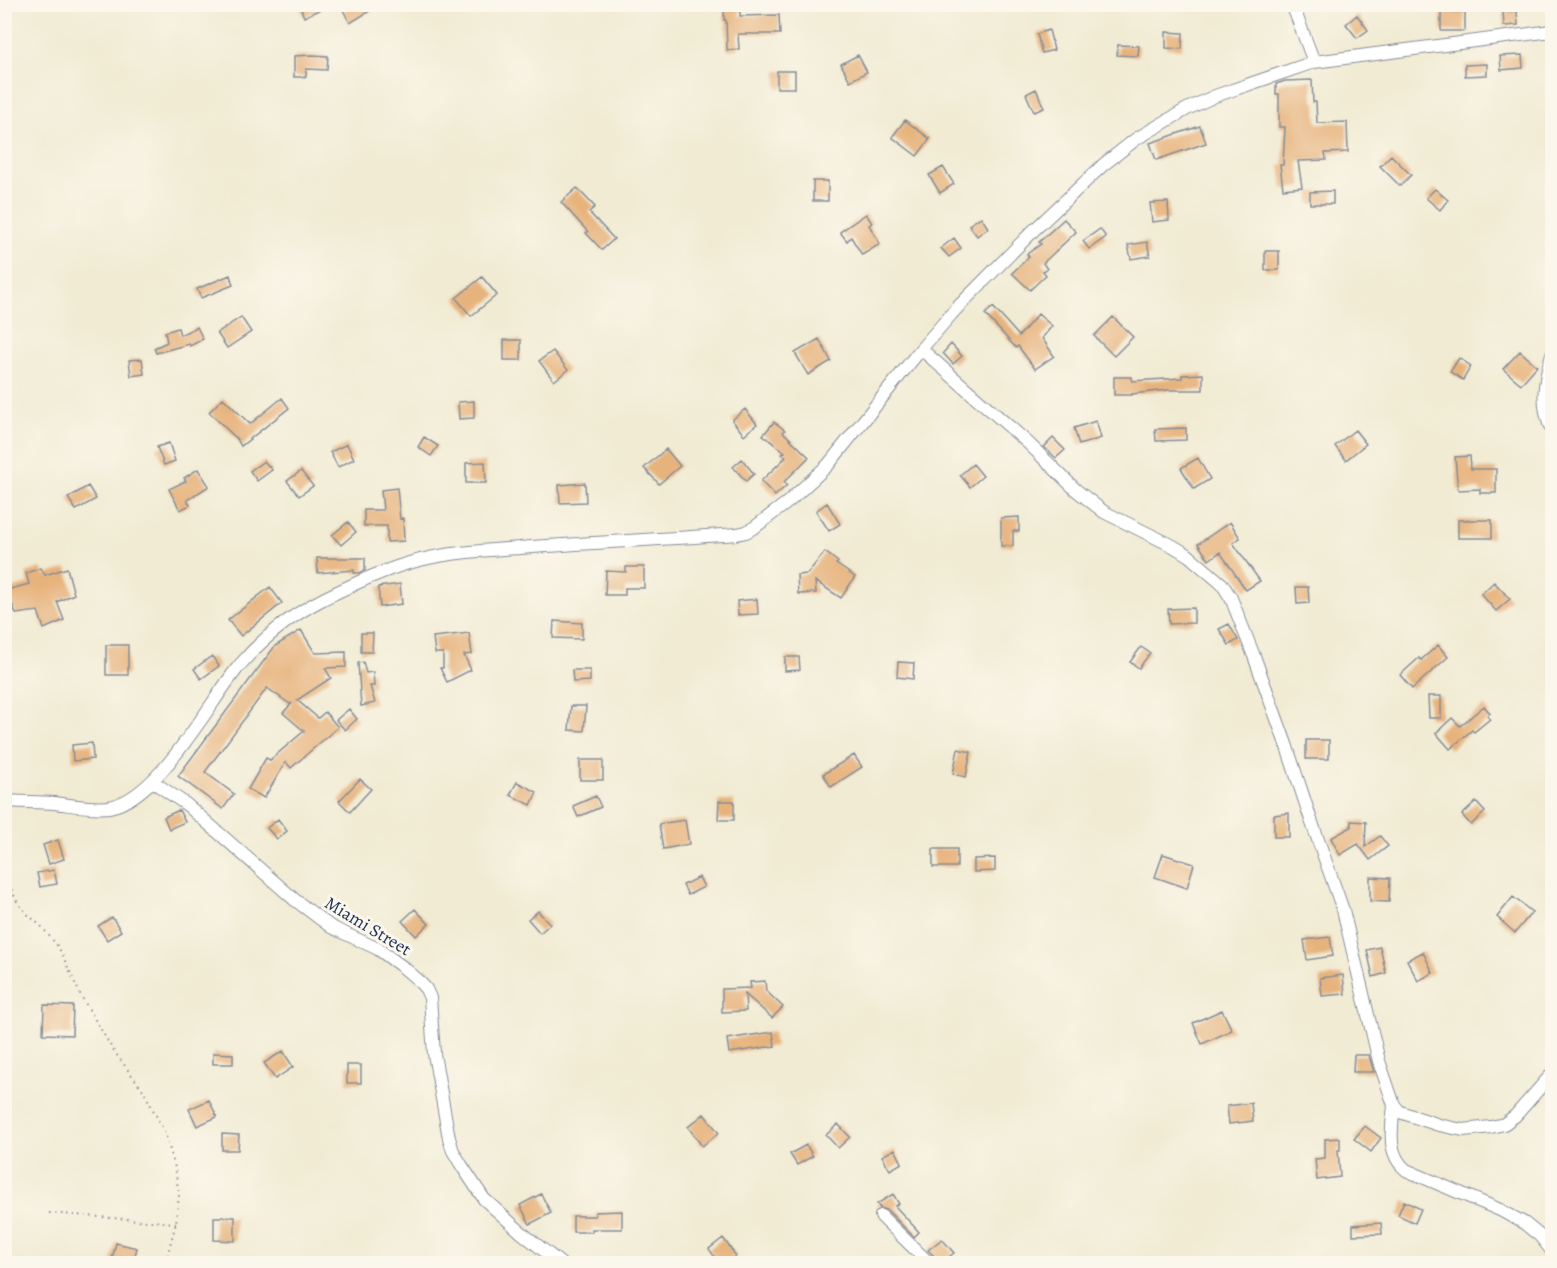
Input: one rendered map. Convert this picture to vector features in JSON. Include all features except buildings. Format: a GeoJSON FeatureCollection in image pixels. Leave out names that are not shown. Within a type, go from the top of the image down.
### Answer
{"type":"FeatureCollection","features":[{"type":"Feature","properties":{"kind":"street"},"geometry":{"type":"LineString","coordinates":[[1292,4],[1314,62]]}},
{"type":"Feature","properties":{"kind":"street"},"geometry":{"type":"LineString","coordinates":[[4,801],[94,807],[110,807],[122,803],[152,781],[196,728],[239,667],[276,629],[321,600],[399,566],[445,554],[715,536],[746,532],[755,527],[788,502],[828,465],[955,310],[1032,231],[1103,165],[1136,139],[1187,108],[1314,62],[1552,32]]}},
{"type":"Feature","properties":{"kind":"street"},"geometry":{"type":"LineString","coordinates":[[921,349],[1028,443],[1076,490],[1104,512],[1188,555],[1222,584],[1231,598],[1286,744],[1343,910],[1379,1061],[1394,1105],[1400,1112],[1463,1130],[1504,1124],[1515,1116],[1552,1074]]}},
{"type":"Feature","properties":{"kind":"street"},"geometry":{"type":"LineString","coordinates":[[1552,354],[1546,376],[1544,403],[1552,431]]}},
{"type":"Feature","properties":{"kind":"street","name":"Miami Street"},"geometry":{"type":"LineString","coordinates":[[152,781],[187,805],[312,913],[331,927],[378,949],[426,989],[430,998],[434,1054],[453,1150],[484,1199],[522,1233],[561,1263]]}},
{"type":"Feature","properties":{"kind":"street"},"geometry":{"type":"LineString","coordinates":[[1394,1105],[1391,1140],[1400,1165],[1406,1170],[1516,1219],[1540,1236],[1552,1251]]}},
{"type":"Feature","properties":{"kind":"street"},"geometry":{"type":"LineString","coordinates":[[881,1216],[930,1263]]}},
{"type":"Feature","properties":{"kind":"path"},"geometry":{"type":"LineString","coordinates":[[4,873],[16,900],[59,948],[81,996],[113,1050],[143,1090],[165,1133],[175,1168],[179,1195],[176,1223],[165,1263]]}},
{"type":"Feature","properties":{"kind":"path"},"geometry":{"type":"LineString","coordinates":[[49,1213],[176,1223]]}}]}
